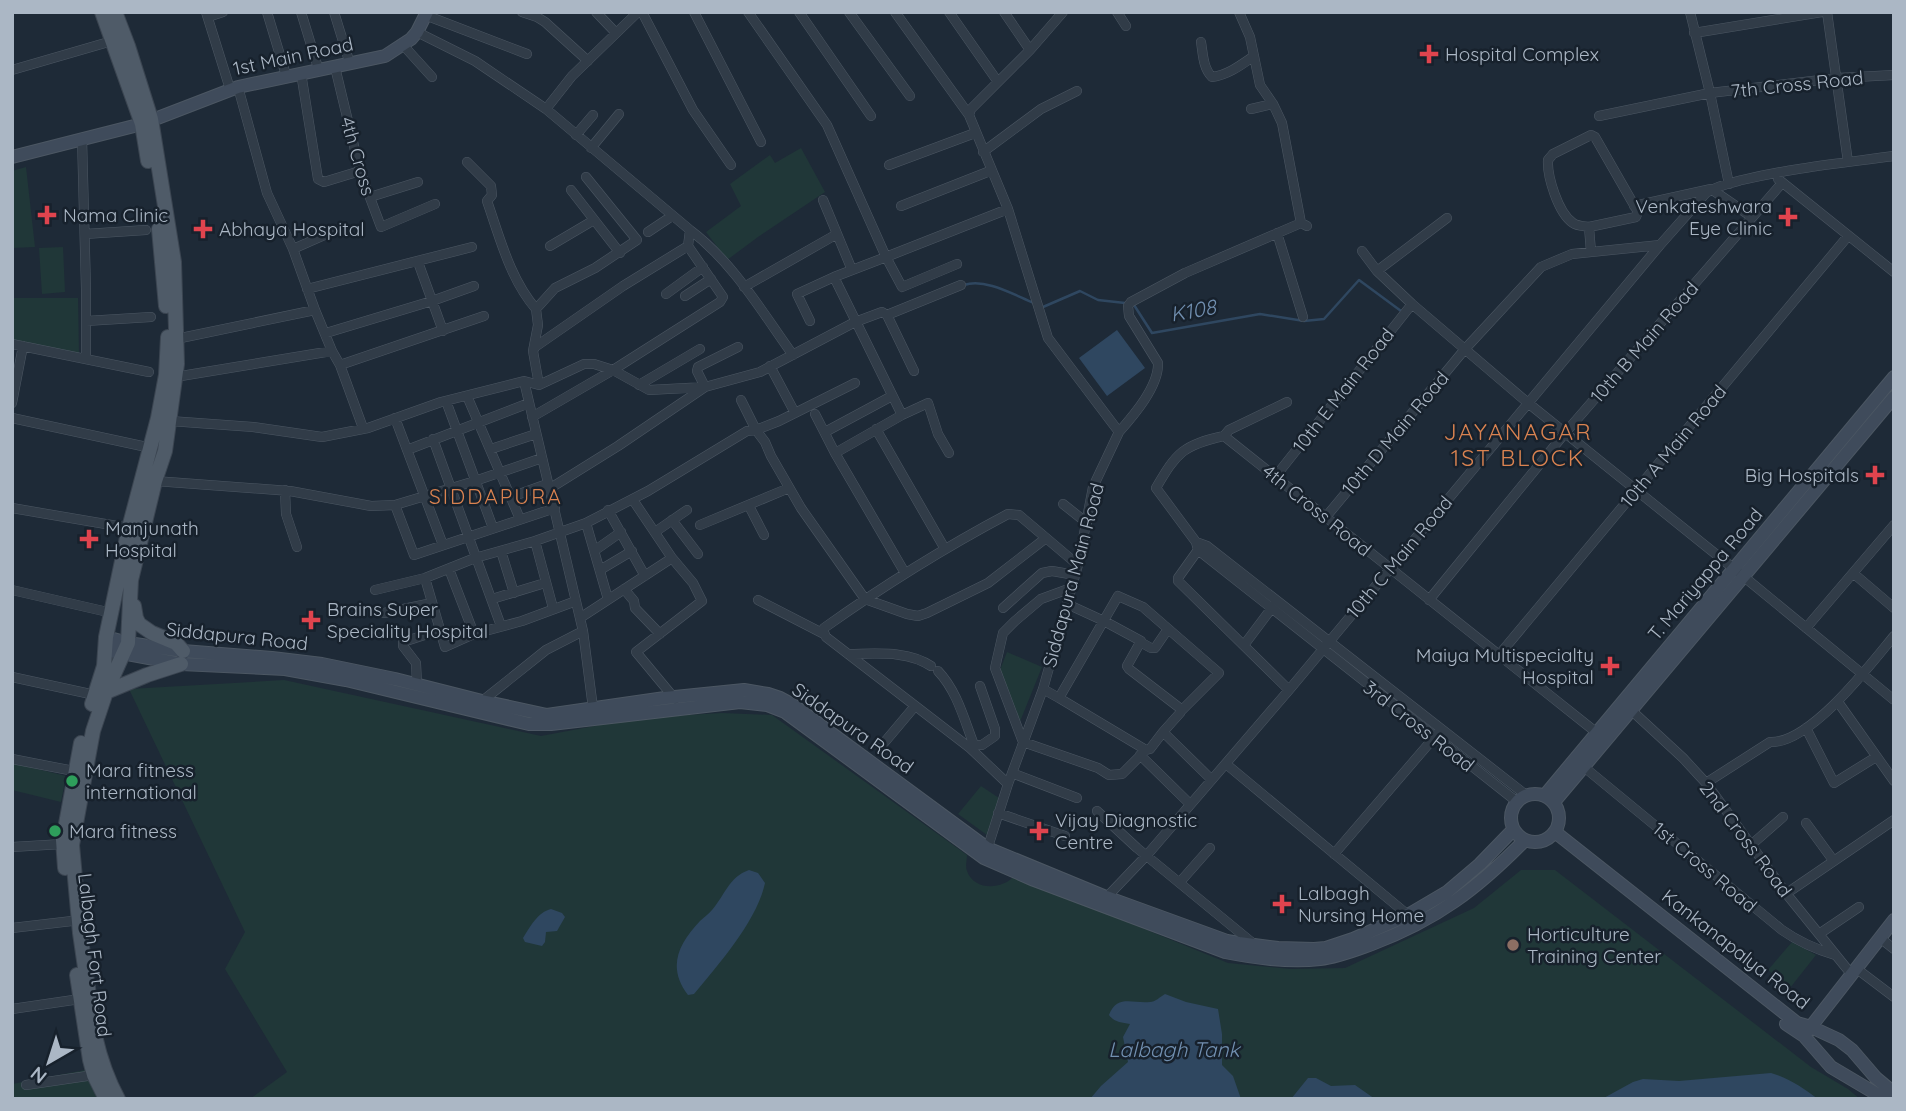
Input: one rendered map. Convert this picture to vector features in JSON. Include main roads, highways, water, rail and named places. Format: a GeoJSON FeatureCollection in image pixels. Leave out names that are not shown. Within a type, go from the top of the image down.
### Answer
{"type":"FeatureCollection","features":[{"type":"Feature","properties":{"kind":"main road"},"geometry":{"type":"LineString","coordinates":[[102,12],[147,121]]}},
{"type":"Feature","properties":{"kind":"main road"},"geometry":{"type":"LineString","coordinates":[[115,12],[128,46],[147,121],[174,262],[177,364],[165,451],[131,580],[126,648]]}},
{"type":"Feature","properties":{"kind":"main road","name":"1st Main Road"},"geometry":{"type":"LineString","coordinates":[[12,157],[147,121],[234,88],[385,55],[403,45],[416,32],[426,14]]}},
{"type":"Feature","properties":{"kind":"main road","name":"Lalbagh Fort Road"},"geometry":{"type":"LineString","coordinates":[[118,1099],[95,1036],[80,933],[72,845],[101,694],[106,643],[129,527],[158,418],[166,375],[168,340],[163,263],[147,121]]}},
{"type":"Feature","properties":{"kind":"main road","name":"T. Mariyappa Road"},"geometry":{"type":"LineString","coordinates":[[1549,799],[1584,767],[1631,710],[1894,377]]}},
{"type":"Feature","properties":{"kind":"main road","name":"T. Mariyappa Road"},"geometry":{"type":"LineString","coordinates":[[1549,799],[1597,733],[1894,397]]}},
{"type":"Feature","properties":{"kind":"main road"},"geometry":{"type":"LineString","coordinates":[[131,580],[139,624],[176,643],[182,658]]}},
{"type":"Feature","properties":{"kind":"main road"},"geometry":{"type":"LineString","coordinates":[[106,643],[182,658]]}},
{"type":"Feature","properties":{"kind":"main road","name":"Lalbagh Fort Road"},"geometry":{"type":"LineString","coordinates":[[106,1099],[94,1075],[87,1046],[63,844],[84,727],[126,648]]}},
{"type":"Feature","properties":{"kind":"main road"},"geometry":{"type":"LineString","coordinates":[[101,694],[182,658]]}},
{"type":"Feature","properties":{"kind":"main road","name":"Siddapura Road"},"geometry":{"type":"LineString","coordinates":[[182,658],[306,662],[417,684],[530,724],[551,724],[744,690],[755,691],[793,705],[986,853],[1225,952],[1280,960],[1322,959],[1345,954],[1431,917],[1472,890],[1525,840]]}},
{"type":"Feature","properties":{"kind":"main road","name":"Siddapura Road"},"geometry":{"type":"LineString","coordinates":[[182,658],[285,669],[480,707],[547,715],[593,708],[676,703]]}},
{"type":"Feature","properties":{"kind":"main road"},"geometry":{"type":"LineString","coordinates":[[1537,793],[1549,799],[1559,817],[1552,835],[1534,842],[1518,836],[1513,830],[1510,815],[1521,798],[1537,793]]}},
{"type":"Feature","properties":{"kind":"main road","name":"Siddapura Road"},"geometry":{"type":"LineString","coordinates":[[1103,901],[1227,941],[1256,946],[1326,948],[1408,915],[1447,892],[1513,830]]}},
{"type":"Feature","properties":{"kind":"main road","name":"Kankanapalya Road"},"geometry":{"type":"LineString","coordinates":[[1552,835],[1808,1031],[1839,1040],[1894,1093]]}},
{"type":"Feature","properties":{"kind":"main road"},"geometry":{"type":"LineString","coordinates":[[1808,1031],[1894,920]]}},
{"type":"Feature","properties":{"kind":"main road","name":"Kankanapalya Road"},"geometry":{"type":"LineString","coordinates":[[1808,1031],[1822,1058],[1831,1067],[1885,1099]]}},
{"type":"Feature","properties":{"kind":"water"},"geometry":{"type":"Polygon","coordinates":[[[1117,330],[1145,368],[1107,396],[1079,358],[1117,330]]]}},
{"type":"Feature","properties":{"kind":"water"},"geometry":{"type":"Polygon","coordinates":[[[749,870],[758,873],[765,883],[754,912],[736,942],[714,970],[694,994],[688,995],[678,975],[681,947],[732,882],[749,870]]]}},
{"type":"Feature","properties":{"kind":"water"},"geometry":{"type":"Polygon","coordinates":[[[551,909],[565,917],[557,931],[546,932],[542,946],[525,942],[523,938],[535,920],[551,909]]]}},
{"type":"Feature","properties":{"kind":"water","name":"Lalbagh Tank"},"geometry":{"type":"Polygon","coordinates":[[[1165,994],[1218,1009],[1222,1034],[1222,1065],[1233,1076],[1241,1099],[1090,1099],[1128,1062],[1123,1037],[1130,1024],[1111,1018],[1109,1015],[1112,1008],[1126,1001],[1152,1002],[1165,994]]]}},
{"type":"Feature","properties":{"kind":"water"},"geometry":{"type":"Polygon","coordinates":[[[1771,1073],[1801,1087],[1818,1099],[1602,1099],[1643,1079],[1679,1081],[1771,1073]]]}},
{"type":"Feature","properties":{"kind":"water"},"geometry":{"type":"Polygon","coordinates":[[[1308,1078],[1316,1078],[1331,1086],[1355,1085],[1375,1099],[1291,1099],[1308,1078]]]}},
{"type":"Feature","properties":{"kind":"waterway","name":"K108"},"geometry":{"type":"LineString","coordinates":[[1132,305],[1152,333],[1260,314],[1304,321],[1324,319],[1359,280],[1401,311]]}},
{"type":"Feature","properties":{"kind":"waterway","name":"K108"},"geometry":{"type":"LineString","coordinates":[[964,285],[973,283],[991,286],[1034,303]]}},
{"type":"Feature","properties":{"kind":"waterway","name":"K108"},"geometry":{"type":"LineString","coordinates":[[1040,306],[1080,291],[1098,300],[1125,303]]}},
{"type":"Feature","properties":{"kind":"place","name":"Hospital Complex"},"geometry":{"type":"Point","coordinates":[1429,54]}},
{"type":"Feature","properties":{"kind":"place","name":"Nama Clinic"},"geometry":{"type":"Point","coordinates":[47,215]}},
{"type":"Feature","properties":{"kind":"place","name":"Venkateshwara Eye Clinic"},"geometry":{"type":"Point","coordinates":[1788,217]}},
{"type":"Feature","properties":{"kind":"place","name":"Abhaya Hospital"},"geometry":{"type":"Point","coordinates":[203,229]}},
{"type":"Feature","properties":{"kind":"place","name":"Big Hospitals"},"geometry":{"type":"Point","coordinates":[1875,475]}},
{"type":"Feature","properties":{"kind":"place","name":"Manjunath Hospital"},"geometry":{"type":"Point","coordinates":[89,539]}},
{"type":"Feature","properties":{"kind":"place","name":"Brains Super Speciality Hospital"},"geometry":{"type":"Point","coordinates":[311,620]}},
{"type":"Feature","properties":{"kind":"place","name":"Maiya Multispecialty Hospital"},"geometry":{"type":"Point","coordinates":[1610,666]}},
{"type":"Feature","properties":{"kind":"place","name":"Mara fitness international"},"geometry":{"type":"Point","coordinates":[72,781]}},
{"type":"Feature","properties":{"kind":"place","name":"Mara fitness"},"geometry":{"type":"Point","coordinates":[55,831]}},
{"type":"Feature","properties":{"kind":"place","name":"Vijay Diagnostic Centre"},"geometry":{"type":"Point","coordinates":[1039,831]}},
{"type":"Feature","properties":{"kind":"place","name":"Lalbagh Nursing Home"},"geometry":{"type":"Point","coordinates":[1282,904]}},
{"type":"Feature","properties":{"kind":"place","name":"Horticulture Training Center"},"geometry":{"type":"Point","coordinates":[1513,945]}},
{"type":"Feature","properties":{"kind":"district","name":"JAYANAGAR 1ST BLOCK"},"geometry":{"type":"Point","coordinates":[1518,444]}},
{"type":"Feature","properties":{"kind":"district","name":"SIDDAPURA"},"geometry":{"type":"Point","coordinates":[496,496]}}]}
